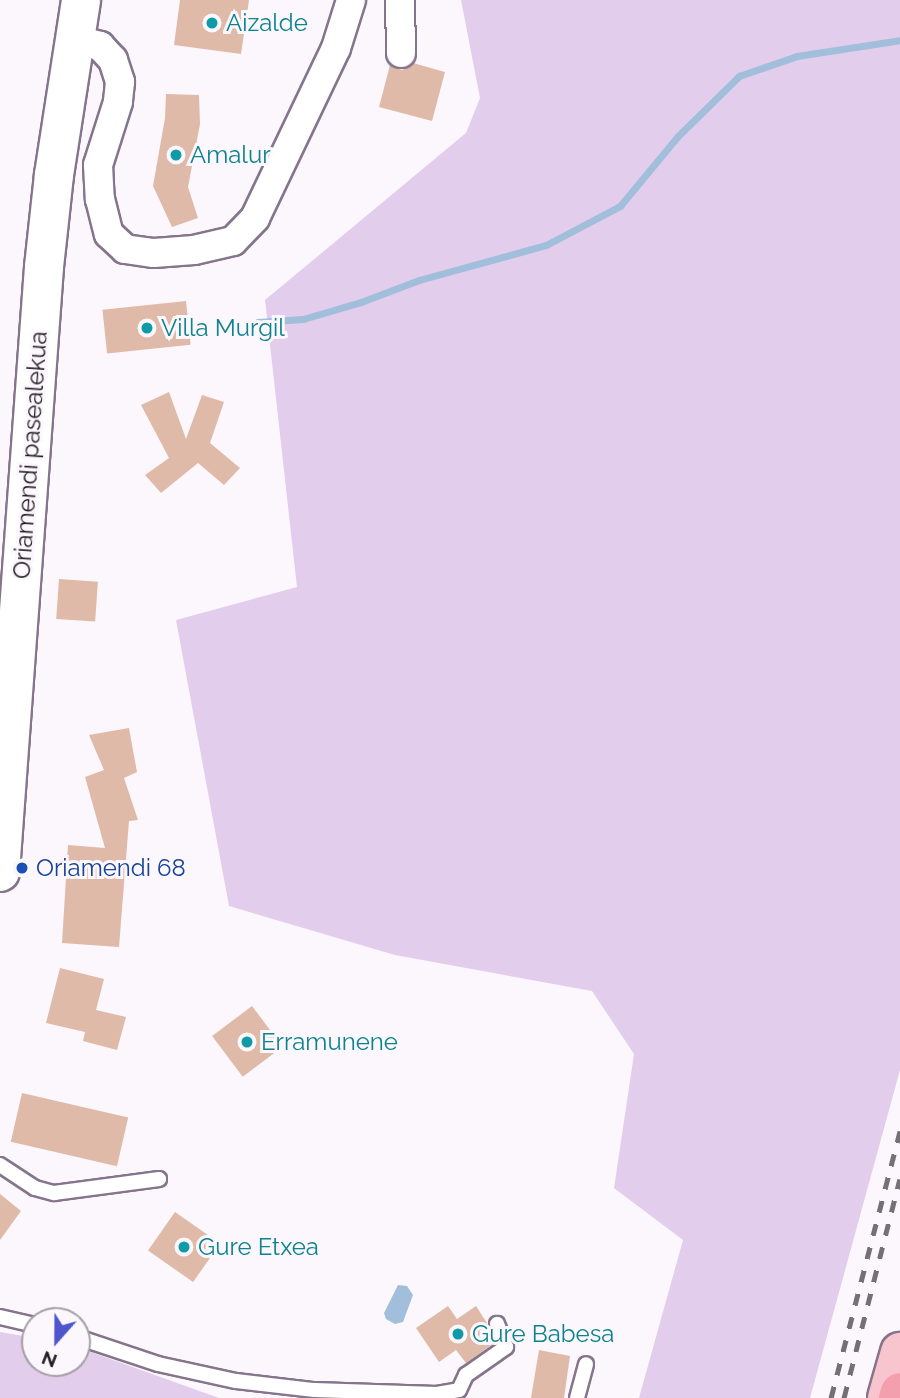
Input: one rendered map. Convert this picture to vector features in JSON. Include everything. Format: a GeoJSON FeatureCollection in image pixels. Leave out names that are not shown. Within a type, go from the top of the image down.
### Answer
{"type":"FeatureCollection","features":[{"type":"Feature","properties":{"kind":"highway"},"geometry":{"type":"LineString","coordinates":[[898,1398],[900,1392]]}},
{"type":"Feature","properties":{"kind":"main road"},"geometry":{"type":"LineString","coordinates":[[887,1398],[900,1352]]}},
{"type":"Feature","properties":{"kind":"street","name":"Oriamendi pasealekua"},"geometry":{"type":"LineString","coordinates":[[0,872],[44,267],[54,175],[81,0]]}},
{"type":"Feature","properties":{"kind":"street"},"geometry":{"type":"LineString","coordinates":[[75,40],[100,46],[113,60],[120,82],[118,102],[98,165],[100,200],[109,234],[125,249],[154,253],[194,250],[233,241],[255,218],[336,48],[351,0]]}},
{"type":"Feature","properties":{"kind":"street"},"geometry":{"type":"LineString","coordinates":[[400,0],[401,53]]}},
{"type":"Feature","properties":{"kind":"lane"},"geometry":{"type":"LineString","coordinates":[[0,1165],[35,1188],[54,1193],[159,1179]]}},
{"type":"Feature","properties":{"kind":"lane"},"geometry":{"type":"LineString","coordinates":[[0,1317],[21,1322]]}},
{"type":"Feature","properties":{"kind":"lane"},"geometry":{"type":"LineString","coordinates":[[236,1381],[314,1390],[437,1394],[459,1390],[466,1375],[506,1347],[496,1324]]}},
{"type":"Feature","properties":{"kind":"lane"},"geometry":{"type":"LineString","coordinates":[[91,1342],[158,1364],[236,1381],[292,1398]]}},
{"type":"Feature","properties":{"kind":"lane"},"geometry":{"type":"LineString","coordinates":[[577,1398],[586,1364]]}},
{"type":"Feature","properties":{"kind":"shaded area"},"geometry":{"type":"Polygon","coordinates":[[[461,0],[900,0],[900,1070],[810,1398],[639,1398],[683,1240],[614,1188],[634,1054],[592,991],[395,955],[229,906],[176,620],[297,587],[265,300],[466,133],[480,98],[461,0]]]}},
{"type":"Feature","properties":{"kind":"shaded area"},"geometry":{"type":"Polygon","coordinates":[[[0,1332],[21,1336],[21,1377],[91,1377],[91,1352],[219,1398],[0,1398],[0,1332]]]}},
{"type":"Feature","properties":{"kind":"water"},"geometry":{"type":"Polygon","coordinates":[[[398,1285],[407,1286],[413,1295],[403,1322],[395,1324],[386,1319],[384,1313],[398,1285]]]}},
{"type":"Feature","properties":{"kind":"building","name":"Aizalde"},"geometry":{"type":"Polygon","coordinates":[[[180,0],[249,0],[241,54],[174,45],[180,0]]]}},
{"type":"Feature","properties":{"kind":"building"},"geometry":{"type":"Polygon","coordinates":[[[413,63],[445,72],[432,121],[379,107],[390,65],[402,70],[413,63]]]}},
{"type":"Feature","properties":{"kind":"building","name":"Amalur"},"geometry":{"type":"Polygon","coordinates":[[[166,94],[199,95],[200,124],[188,187],[198,218],[172,227],[153,186],[165,118],[166,94]]]}},
{"type":"Feature","properties":{"kind":"building","name":"Villa Murgil"},"geometry":{"type":"Polygon","coordinates":[[[186,301],[191,345],[107,354],[102,310],[186,301]]]}},
{"type":"Feature","properties":{"kind":"building"},"geometry":{"type":"Polygon","coordinates":[[[169,392],[186,439],[202,395],[224,402],[210,443],[240,468],[224,485],[198,463],[161,493],[145,475],[169,458],[141,405],[169,392]]]}},
{"type":"Feature","properties":{"kind":"building"},"geometry":{"type":"Polygon","coordinates":[[[59,579],[98,582],[95,622],[56,619],[59,579]]]}},
{"type":"Feature","properties":{"kind":"building"},"geometry":{"type":"Polygon","coordinates":[[[129,728],[137,772],[124,778],[138,820],[129,821],[119,947],[62,943],[68,845],[105,848],[85,777],[104,770],[89,735],[129,728]]]}},
{"type":"Feature","properties":{"kind":"building"},"geometry":{"type":"Polygon","coordinates":[[[60,968],[104,979],[96,1010],[126,1017],[117,1050],[83,1041],[85,1032],[46,1023],[60,968]]]}},
{"type":"Feature","properties":{"kind":"building","name":"Erramunene"},"geometry":{"type":"Polygon","coordinates":[[[252,1006],[283,1047],[243,1077],[212,1036],[252,1006]]]}},
{"type":"Feature","properties":{"kind":"building"},"geometry":{"type":"Polygon","coordinates":[[[22,1093],[128,1118],[117,1166],[11,1142],[22,1093]]]}},
{"type":"Feature","properties":{"kind":"building"},"geometry":{"type":"Polygon","coordinates":[[[0,1194],[21,1211],[0,1240],[0,1194]]]}},
{"type":"Feature","properties":{"kind":"building","name":"Gure Etxea"},"geometry":{"type":"Polygon","coordinates":[[[175,1212],[220,1244],[193,1282],[148,1251],[175,1212]]]}},
{"type":"Feature","properties":{"kind":"building","name":"Gure Babesa"},"geometry":{"type":"Polygon","coordinates":[[[448,1306],[457,1319],[476,1306],[487,1323],[494,1343],[466,1363],[456,1350],[439,1362],[416,1328],[448,1306]]]}},
{"type":"Feature","properties":{"kind":"building"},"geometry":{"type":"Polygon","coordinates":[[[539,1350],[570,1356],[564,1398],[531,1398],[539,1350]]]}},
{"type":"Feature","properties":{"kind":"waterway"},"geometry":{"type":"LineString","coordinates":[[258,322],[303,319],[361,302],[419,280],[546,245],[620,206],[678,136],[739,76],[797,56],[900,40]]}},
{"type":"Feature","properties":{"kind":"railway"},"geometry":{"type":"LineString","coordinates":[[831,1398],[900,1131]]}},
{"type":"Feature","properties":{"kind":"railway"},"geometry":{"type":"LineString","coordinates":[[844,1398],[900,1179]]}},
{"type":"Feature","properties":{"kind":"place","name":"Aizalde"},"geometry":{"type":"Point","coordinates":[212,23]}},
{"type":"Feature","properties":{"kind":"place","name":"Amalur"},"geometry":{"type":"Point","coordinates":[176,155]}},
{"type":"Feature","properties":{"kind":"place","name":"Villa Murgil"},"geometry":{"type":"Point","coordinates":[147,328]}},
{"type":"Feature","properties":{"kind":"place","name":"Oriamendi 68"},"geometry":{"type":"Point","coordinates":[22,868]}},
{"type":"Feature","properties":{"kind":"place","name":"Erramunene"},"geometry":{"type":"Point","coordinates":[247,1042]}},
{"type":"Feature","properties":{"kind":"place","name":"Gure Etxea"},"geometry":{"type":"Point","coordinates":[184,1247]}},
{"type":"Feature","properties":{"kind":"place","name":"Gure Babesa"},"geometry":{"type":"Point","coordinates":[458,1334]}}]}
